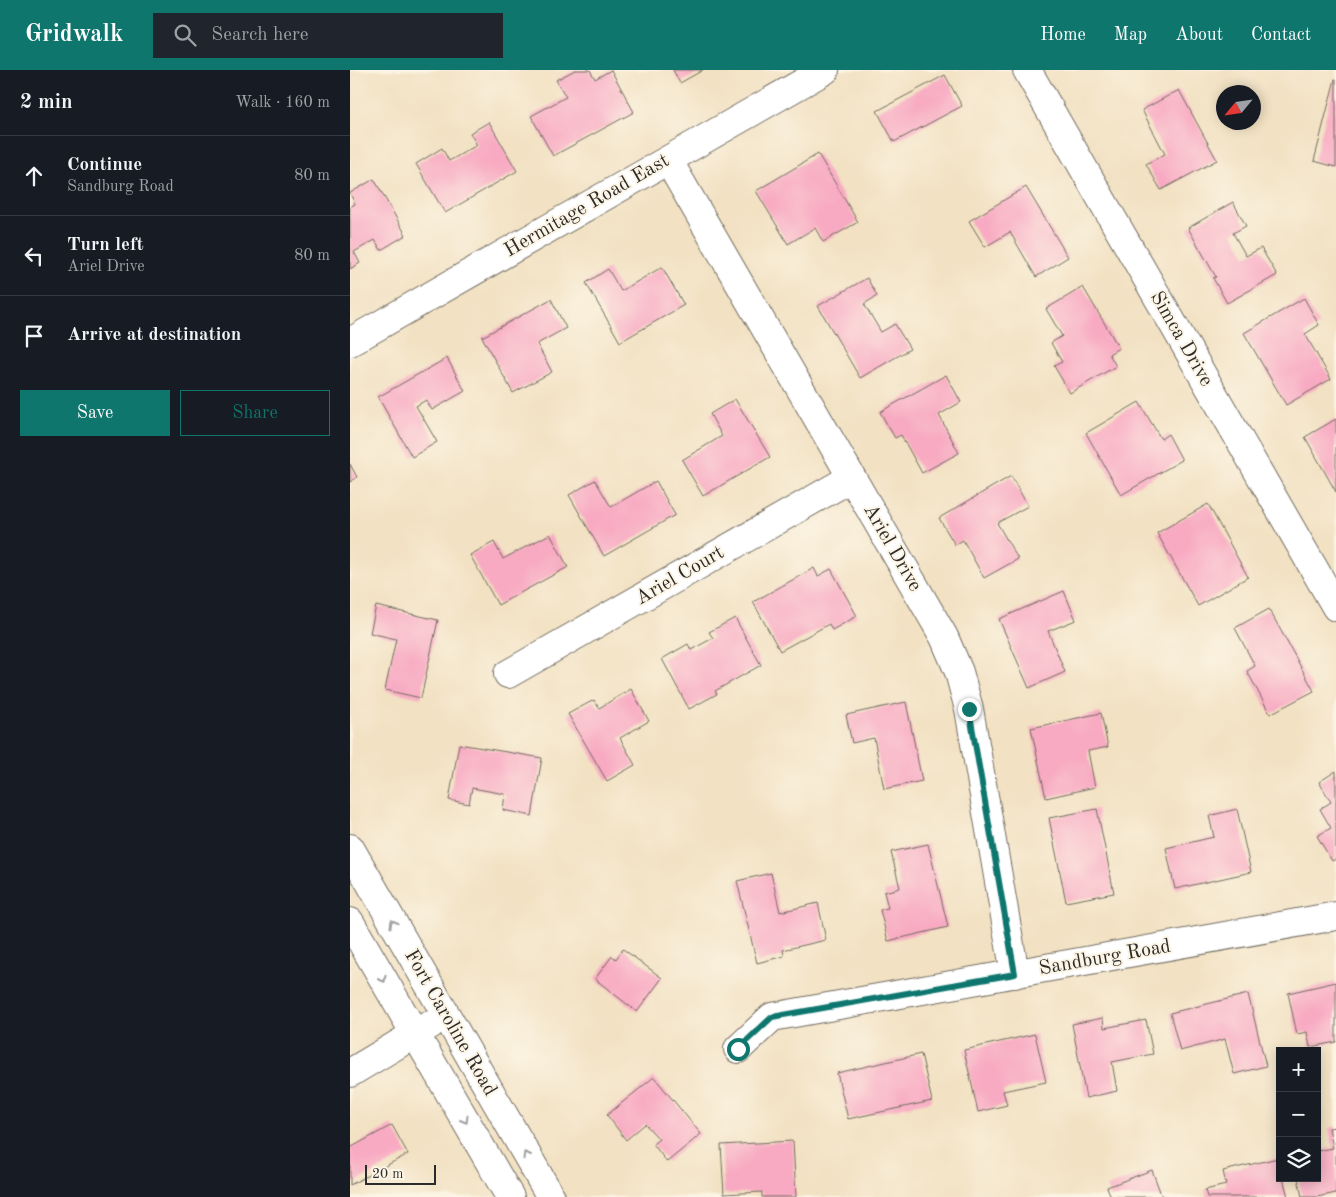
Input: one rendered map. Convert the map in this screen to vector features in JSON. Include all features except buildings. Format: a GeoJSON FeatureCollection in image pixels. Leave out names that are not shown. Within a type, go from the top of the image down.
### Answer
{"type":"FeatureCollection","features":[{"type":"Feature","properties":{"kind":"street","name":"Hermitage Road East"},"geometry":{"type":"LineString","coordinates":[[350,342],[825,70]]}},
{"type":"Feature","properties":{"kind":"street","name":"Simca Drive"},"geometry":{"type":"LineString","coordinates":[[1027,70],[1336,607]]}},
{"type":"Feature","properties":{"kind":"street","name":"Ariel Drive"},"geometry":{"type":"LineString","coordinates":[[668,160],[944,637],[959,672],[969,709],[1015,974]]}},
{"type":"Feature","properties":{"kind":"street","name":"Ariel Court"},"geometry":{"type":"LineString","coordinates":[[508,674],[851,478]]}},
{"type":"Feature","properties":{"kind":"street","name":"Fort Caroline Road"},"geometry":{"type":"LineString","coordinates":[[350,848],[551,1197]]}},
{"type":"Feature","properties":{"kind":"street","name":"Sandburg Road"},"geometry":{"type":"LineString","coordinates":[[738,1049],[772,1017],[1336,916]]}},
{"type":"Feature","properties":{"kind":"street","name":"Fort Caroline Road"},"geometry":{"type":"LineString","coordinates":[[350,922],[510,1197]]}},
{"type":"Feature","properties":{"kind":"street"},"geometry":{"type":"LineString","coordinates":[[350,1073],[446,1015]]}},
{"type":"Feature","properties":{"kind":"route"},"geometry":{"type":"LineString","coordinates":[[738,1049],[772,1017],[1015,974],[969,709]]}}]}
